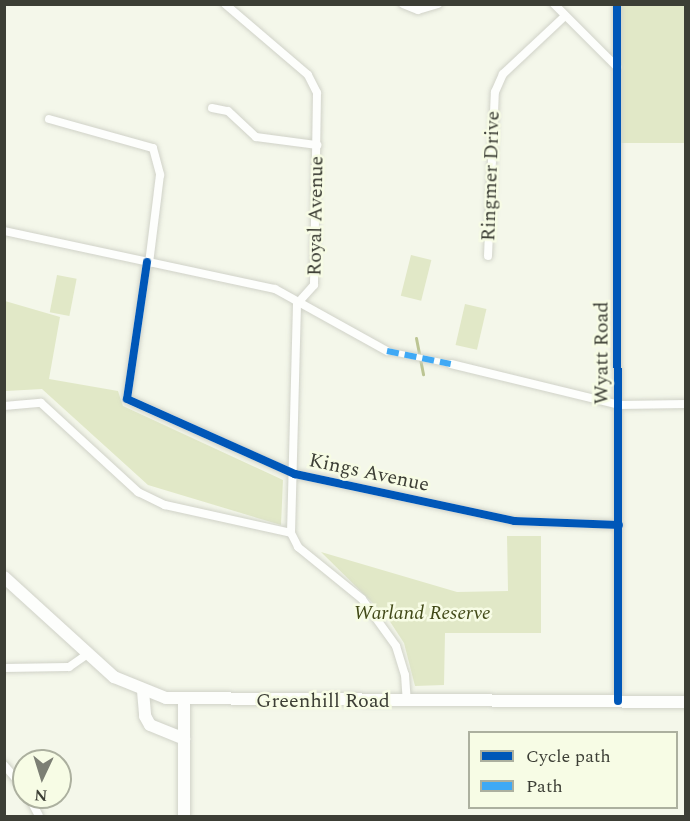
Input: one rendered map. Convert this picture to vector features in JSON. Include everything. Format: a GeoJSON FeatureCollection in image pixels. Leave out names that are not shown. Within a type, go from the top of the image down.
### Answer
{"type":"FeatureCollection","features":[{"type":"Feature","properties":{"kind":"main road","name":"Greenhill Road"},"geometry":{"type":"LineString","coordinates":[[4,577],[86,655],[114,677],[143,691],[184,700],[686,702]]}},
{"type":"Feature","properties":{"kind":"main road"},"geometry":{"type":"LineString","coordinates":[[143,691],[145,716],[150,725],[184,739]]}},
{"type":"Feature","properties":{"kind":"main road"},"geometry":{"type":"LineString","coordinates":[[184,700],[184,816]]}},
{"type":"Feature","properties":{"kind":"street","name":"Royal Avenue"},"geometry":{"type":"LineString","coordinates":[[225,4],[308,75],[317,93],[314,285],[297,304],[295,474],[291,533]]}},
{"type":"Feature","properties":{"kind":"street"},"geometry":{"type":"LineString","coordinates":[[403,4],[418,10],[438,4]]}},
{"type":"Feature","properties":{"kind":"street"},"geometry":{"type":"LineString","coordinates":[[554,4],[618,68]]}},
{"type":"Feature","properties":{"kind":"street","name":"Wyatt Road"},"geometry":{"type":"LineString","coordinates":[[617,4],[620,143],[614,233],[619,405],[618,701]]}},
{"type":"Feature","properties":{"kind":"street","name":"Ringmer Drive"},"geometry":{"type":"LineString","coordinates":[[488,256],[495,92],[503,74],[565,16]]}},
{"type":"Feature","properties":{"kind":"street"},"geometry":{"type":"LineString","coordinates":[[212,108],[228,111],[256,137],[317,144]]}},
{"type":"Feature","properties":{"kind":"street"},"geometry":{"type":"LineString","coordinates":[[49,119],[147,144],[158,156],[160,175],[148,262]]}},
{"type":"Feature","properties":{"kind":"street"},"geometry":{"type":"LineString","coordinates":[[7,230],[275,290],[387,351],[414,359],[451,364],[619,405],[686,404]]}},
{"type":"Feature","properties":{"kind":"street","name":"Kings Avenue"},"geometry":{"type":"LineString","coordinates":[[148,262],[127,399],[295,474],[514,521],[619,525]]}},
{"type":"Feature","properties":{"kind":"street"},"geometry":{"type":"LineString","coordinates":[[4,406],[41,403],[138,492],[165,504],[291,533],[298,547],[362,599],[396,646],[405,675],[407,701]]}},
{"type":"Feature","properties":{"kind":"street"},"geometry":{"type":"LineString","coordinates":[[4,668],[69,667],[86,655]]}},
{"type":"Feature","properties":{"kind":"green space"},"geometry":{"type":"Polygon","coordinates":[[[617,5],[685,5],[685,143],[617,143],[617,5]]]}},
{"type":"Feature","properties":{"kind":"green space"},"geometry":{"type":"Polygon","coordinates":[[[411,255],[431,260],[421,301],[401,296],[411,255]]]}},
{"type":"Feature","properties":{"kind":"green space"},"geometry":{"type":"Polygon","coordinates":[[[57,275],[77,279],[69,316],[50,312],[57,275]]]}},
{"type":"Feature","properties":{"kind":"green space"},"geometry":{"type":"Polygon","coordinates":[[[5,301],[60,317],[49,379],[118,391],[123,406],[283,480],[281,525],[148,485],[42,389],[6,391],[5,301]]]}},
{"type":"Feature","properties":{"kind":"green space"},"geometry":{"type":"Polygon","coordinates":[[[465,304],[486,309],[477,350],[456,345],[465,304]]]}},
{"type":"Feature","properties":{"kind":"green space","name":"Warland Reserve"},"geometry":{"type":"Polygon","coordinates":[[[507,536],[541,536],[541,633],[445,633],[444,685],[415,686],[404,643],[387,617],[321,552],[457,592],[508,591],[507,536]]]}},
{"type":"Feature","properties":{"kind":"waterway"},"geometry":{"type":"LineString","coordinates":[[416,338],[423,374]]}},
{"type":"Feature","properties":{"kind":"marked path"},"geometry":{"type":"LineString","coordinates":[[387,351],[451,364]]}},
{"type":"Feature","properties":{"kind":"cycle path"},"geometry":{"type":"LineString","coordinates":[[617,4],[618,701]]}},
{"type":"Feature","properties":{"kind":"cycle path"},"geometry":{"type":"LineString","coordinates":[[147,262],[127,399],[295,474],[514,521],[619,525]]}}]}
